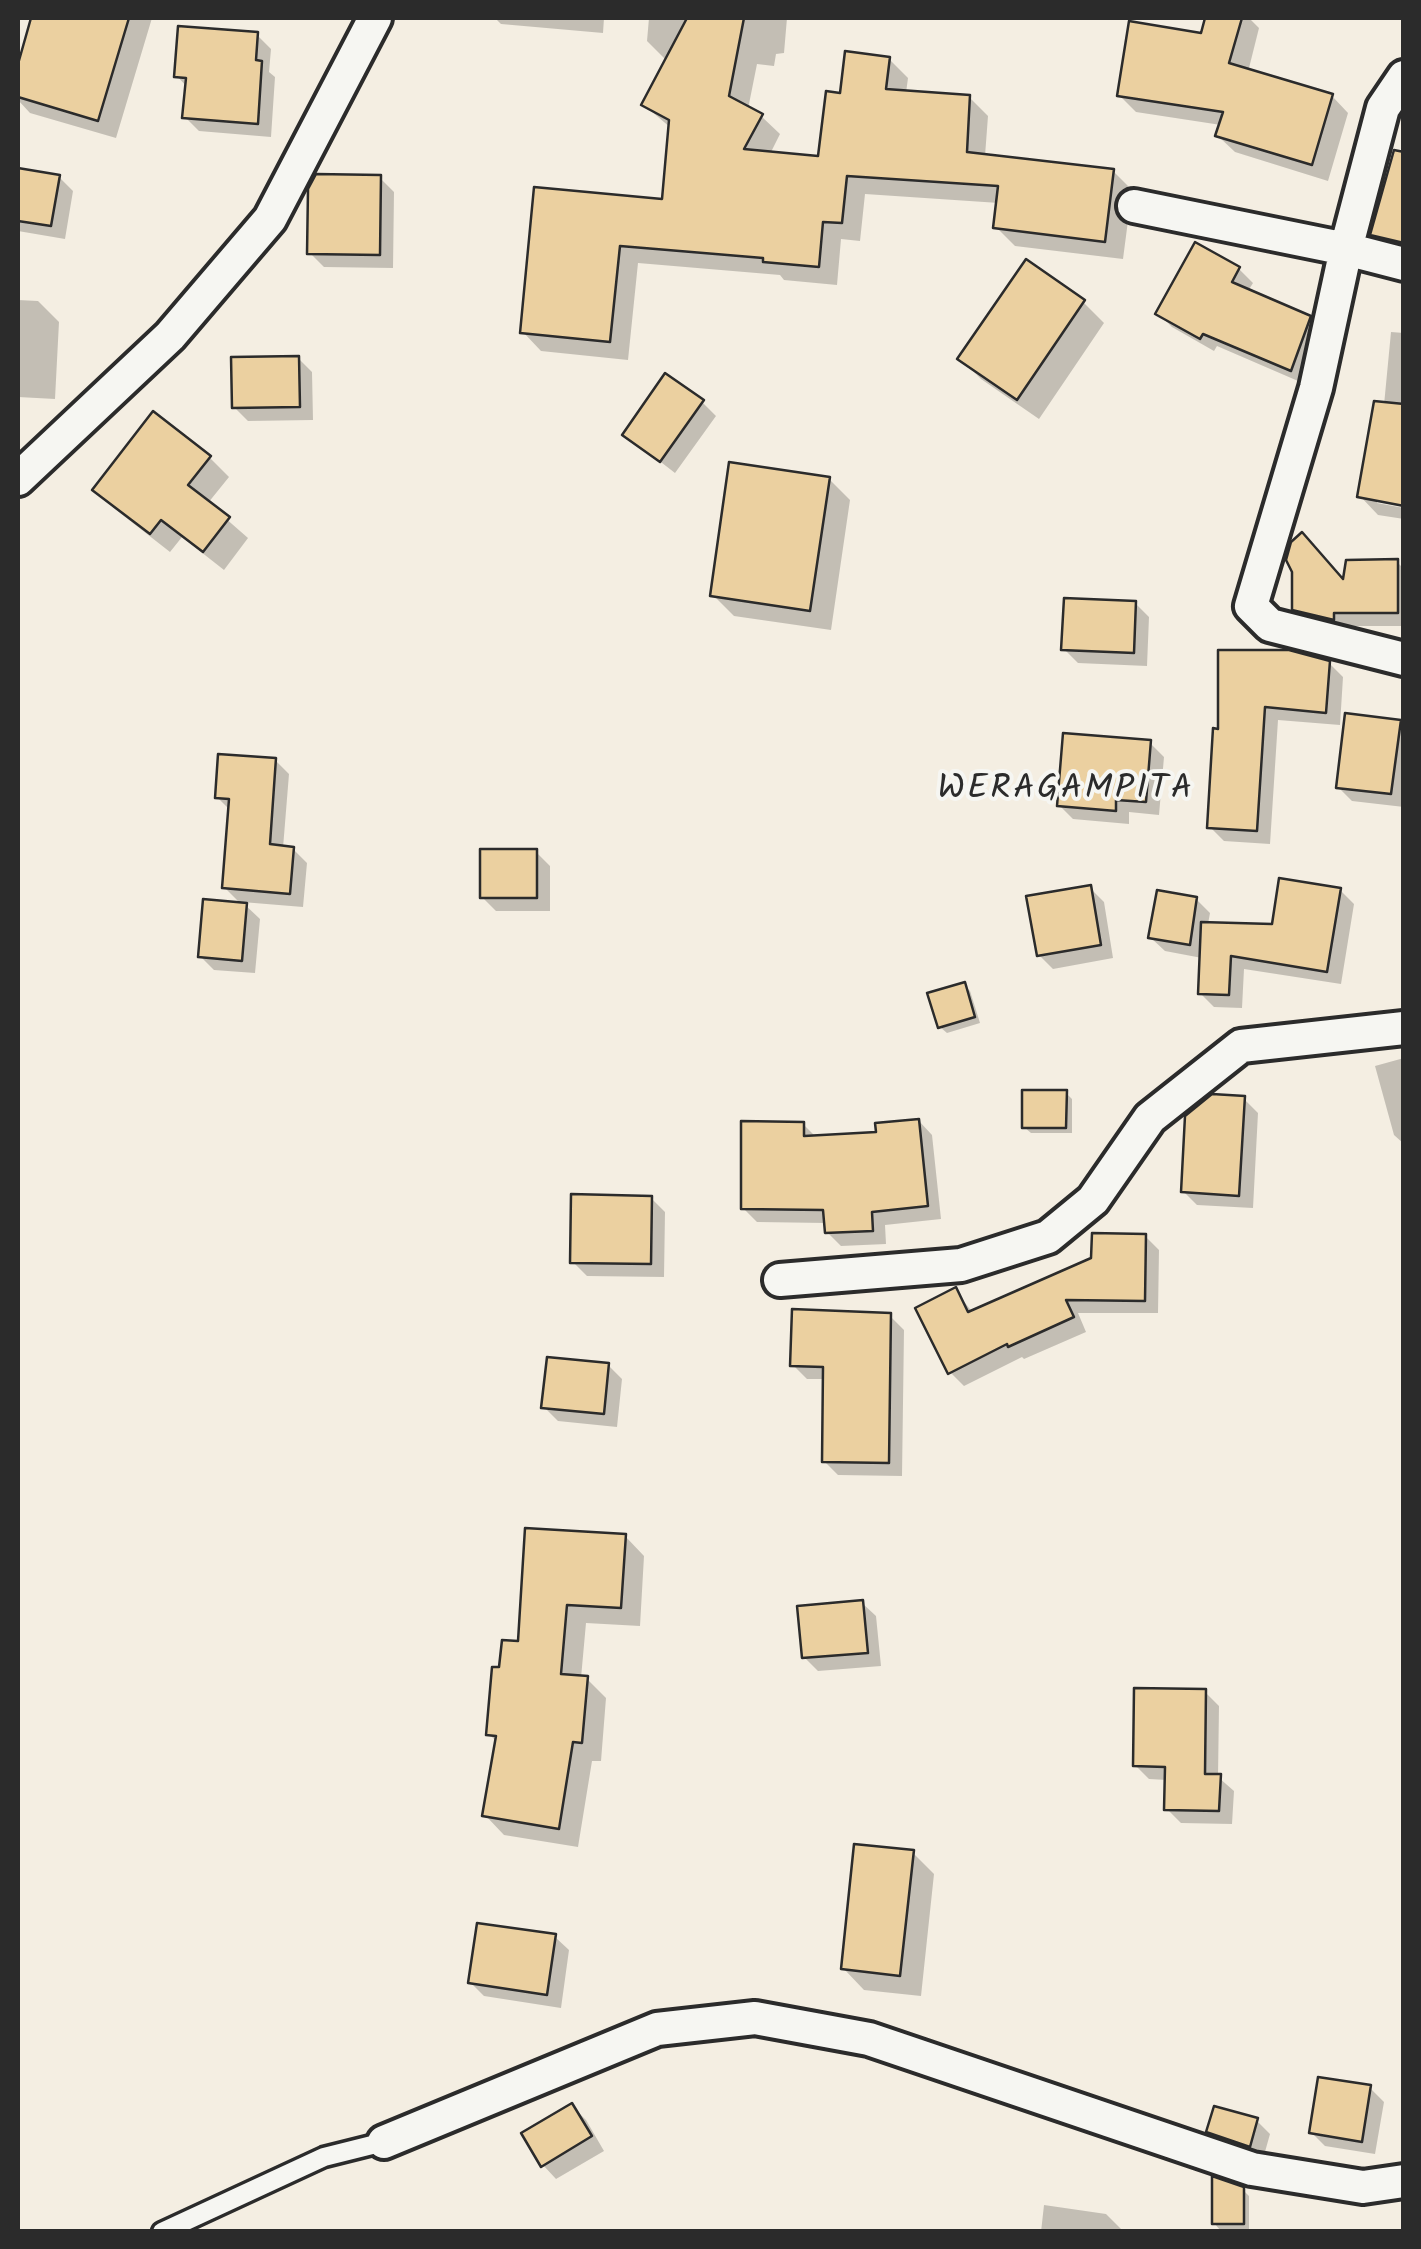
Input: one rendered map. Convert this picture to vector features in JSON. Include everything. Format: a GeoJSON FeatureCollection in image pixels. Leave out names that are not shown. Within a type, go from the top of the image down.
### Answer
{"type":"FeatureCollection","features":[{"type":"Feature","properties":{"kind":"street"},"geometry":{"type":"LineString","coordinates":[[18,479],[170,336],[270,219],[375,18]]}},
{"type":"Feature","properties":{"kind":"street"},"geometry":{"type":"LineString","coordinates":[[1404,77],[1383,108],[1346,248],[1316,388],[1251,606],[1270,625],[1404,659]]}},
{"type":"Feature","properties":{"kind":"street"},"geometry":{"type":"LineString","coordinates":[[1134,206],[1346,248],[1404,264]]}},
{"type":"Feature","properties":{"kind":"street"},"geometry":{"type":"LineString","coordinates":[[780,1280],[961,1265],[1048,1237],[1093,1200],[1150,1118],[1241,1046],[1404,1028]]}},
{"type":"Feature","properties":{"kind":"street"},"geometry":{"type":"LineString","coordinates":[[384,2142],[657,2029],[754,2018],[869,2039],[1252,2169],[1364,2187],[1404,2181]]}},
{"type":"Feature","properties":{"kind":"lane"},"geometry":{"type":"LineString","coordinates":[[162,2232],[324,2157],[384,2142]]}},
{"type":"Feature","properties":{"kind":"building"},"geometry":{"type":"Polygon","coordinates":[[[31,18],[129,18],[98,121],[18,97],[18,64],[31,18]]]}},
{"type":"Feature","properties":{"kind":"building"},"geometry":{"type":"Polygon","coordinates":[[[687,18],[744,18],[729,96],[763,114],[744,149],[818,156],[826,91],[840,93],[845,51],[890,57],[886,89],[970,95],[967,152],[1114,169],[1105,242],[993,228],[998,186],[847,176],[842,223],[823,222],[819,267],[763,262],[763,258],[620,246],[610,342],[520,333],[534,187],[662,199],[669,120],[641,105],[687,18]]]}},
{"type":"Feature","properties":{"kind":"building"},"geometry":{"type":"Polygon","coordinates":[[[1205,18],[1242,18],[1229,63],[1333,94],[1312,165],[1215,136],[1223,112],[1117,96],[1129,21],[1201,33],[1205,18]]]}},
{"type":"Feature","properties":{"kind":"building"},"geometry":{"type":"Polygon","coordinates":[[[178,26],[258,32],[256,60],[262,61],[258,124],[182,118],[186,78],[174,77],[178,26]]]}},
{"type":"Feature","properties":{"kind":"building"},"geometry":{"type":"Polygon","coordinates":[[[1394,150],[1404,152],[1404,243],[1370,235],[1394,150]]]}},
{"type":"Feature","properties":{"kind":"building"},"geometry":{"type":"Polygon","coordinates":[[[18,168],[60,175],[51,226],[18,221],[18,168]]]}},
{"type":"Feature","properties":{"kind":"building"},"geometry":{"type":"Polygon","coordinates":[[[316,174],[381,175],[380,255],[307,254],[308,189],[316,174]]]}},
{"type":"Feature","properties":{"kind":"building"},"geometry":{"type":"Polygon","coordinates":[[[1195,242],[1240,267],[1232,282],[1311,316],[1291,371],[1203,334],[1200,339],[1155,314],[1195,242]]]}},
{"type":"Feature","properties":{"kind":"building"},"geometry":{"type":"Polygon","coordinates":[[[1026,259],[1085,300],[1017,400],[957,359],[1026,259]]]}},
{"type":"Feature","properties":{"kind":"building"},"geometry":{"type":"Polygon","coordinates":[[[299,356],[300,407],[232,408],[231,357],[299,356]]]}},
{"type":"Feature","properties":{"kind":"building"},"geometry":{"type":"Polygon","coordinates":[[[665,373],[704,400],[660,462],[622,435],[665,373]]]}},
{"type":"Feature","properties":{"kind":"building"},"geometry":{"type":"Polygon","coordinates":[[[1374,401],[1404,404],[1404,506],[1357,497],[1374,401]]]}},
{"type":"Feature","properties":{"kind":"building"},"geometry":{"type":"Polygon","coordinates":[[[153,411],[211,456],[188,485],[230,517],[203,552],[161,520],[150,534],[92,490],[153,411]]]}},
{"type":"Feature","properties":{"kind":"building"},"geometry":{"type":"Polygon","coordinates":[[[729,462],[830,477],[810,611],[710,596],[729,462]]]}},
{"type":"Feature","properties":{"kind":"building"},"geometry":{"type":"Polygon","coordinates":[[[1302,532],[1343,579],[1346,560],[1398,559],[1398,613],[1334,613],[1334,620],[1292,610],[1292,572],[1286,560],[1291,542],[1302,532]]]}},
{"type":"Feature","properties":{"kind":"building"},"geometry":{"type":"Polygon","coordinates":[[[1064,598],[1136,601],[1134,653],[1061,650],[1064,598]]]}},
{"type":"Feature","properties":{"kind":"building"},"geometry":{"type":"Polygon","coordinates":[[[1218,650],[1289,650],[1330,661],[1326,713],[1265,707],[1257,831],[1207,828],[1213,728],[1218,729],[1218,650]]]}},
{"type":"Feature","properties":{"kind":"building"},"geometry":{"type":"Polygon","coordinates":[[[1345,713],[1401,720],[1391,794],[1336,788],[1345,713]]]}},
{"type":"Feature","properties":{"kind":"building"},"geometry":{"type":"Polygon","coordinates":[[[1063,733],[1151,740],[1146,802],[1116,800],[1116,811],[1057,806],[1063,733]]]}},
{"type":"Feature","properties":{"kind":"building"},"geometry":{"type":"Polygon","coordinates":[[[218,754],[276,758],[270,844],[294,847],[290,894],[222,888],[229,799],[215,798],[218,754]]]}},
{"type":"Feature","properties":{"kind":"building"},"geometry":{"type":"Polygon","coordinates":[[[480,849],[537,849],[537,898],[480,898],[480,849]]]}},
{"type":"Feature","properties":{"kind":"building"},"geometry":{"type":"Polygon","coordinates":[[[1279,878],[1341,888],[1327,972],[1231,956],[1229,995],[1198,994],[1201,922],[1272,924],[1279,878]]]}},
{"type":"Feature","properties":{"kind":"building"},"geometry":{"type":"Polygon","coordinates":[[[1091,885],[1101,945],[1037,956],[1026,896],[1091,885]]]}},
{"type":"Feature","properties":{"kind":"building"},"geometry":{"type":"Polygon","coordinates":[[[1157,890],[1197,897],[1190,945],[1148,938],[1157,890]]]}},
{"type":"Feature","properties":{"kind":"building"},"geometry":{"type":"Polygon","coordinates":[[[203,899],[247,903],[242,961],[198,957],[203,899]]]}},
{"type":"Feature","properties":{"kind":"building"},"geometry":{"type":"Polygon","coordinates":[[[965,982],[975,1017],[938,1028],[927,993],[965,982]]]}},
{"type":"Feature","properties":{"kind":"building"},"geometry":{"type":"Polygon","coordinates":[[[1022,1090],[1067,1090],[1066,1128],[1022,1128],[1022,1090]]]}},
{"type":"Feature","properties":{"kind":"building"},"geometry":{"type":"Polygon","coordinates":[[[1212,1094],[1245,1096],[1239,1196],[1181,1192],[1185,1116],[1212,1094]]]}},
{"type":"Feature","properties":{"kind":"building"},"geometry":{"type":"Polygon","coordinates":[[[919,1119],[928,1206],[872,1212],[873,1231],[825,1233],[823,1210],[741,1209],[741,1121],[804,1122],[804,1136],[876,1132],[875,1123],[919,1119]]]}},
{"type":"Feature","properties":{"kind":"building"},"geometry":{"type":"Polygon","coordinates":[[[571,1194],[652,1196],[651,1264],[570,1263],[571,1194]]]}},
{"type":"Feature","properties":{"kind":"building"},"geometry":{"type":"Polygon","coordinates":[[[1092,1233],[1146,1234],[1145,1301],[1066,1300],[1074,1317],[1008,1347],[1007,1344],[948,1374],[915,1308],[956,1287],[968,1312],[1091,1258],[1092,1233]]]}},
{"type":"Feature","properties":{"kind":"building"},"geometry":{"type":"Polygon","coordinates":[[[792,1309],[891,1313],[889,1463],[822,1462],[823,1367],[790,1366],[792,1309]]]}},
{"type":"Feature","properties":{"kind":"building"},"geometry":{"type":"Polygon","coordinates":[[[547,1357],[609,1363],[604,1414],[541,1408],[547,1357]]]}},
{"type":"Feature","properties":{"kind":"building"},"geometry":{"type":"Polygon","coordinates":[[[525,1528],[626,1534],[621,1608],[567,1605],[561,1674],[588,1676],[582,1743],[573,1742],[559,1829],[482,1816],[496,1736],[486,1735],[492,1667],[499,1667],[502,1640],[518,1641],[525,1528]]]}},
{"type":"Feature","properties":{"kind":"building"},"geometry":{"type":"Polygon","coordinates":[[[863,1600],[868,1653],[802,1658],[797,1606],[863,1600]]]}},
{"type":"Feature","properties":{"kind":"building"},"geometry":{"type":"Polygon","coordinates":[[[1134,1688],[1206,1689],[1205,1774],[1221,1774],[1219,1811],[1164,1810],[1165,1767],[1133,1766],[1134,1688]]]}},
{"type":"Feature","properties":{"kind":"building"},"geometry":{"type":"Polygon","coordinates":[[[854,1844],[914,1850],[900,1976],[841,1969],[854,1844]]]}},
{"type":"Feature","properties":{"kind":"building"},"geometry":{"type":"Polygon","coordinates":[[[477,1923],[556,1934],[547,1995],[468,1983],[477,1923]]]}},
{"type":"Feature","properties":{"kind":"building"},"geometry":{"type":"Polygon","coordinates":[[[1318,2077],[1371,2085],[1362,2142],[1309,2133],[1318,2077]]]}},
{"type":"Feature","properties":{"kind":"building"},"geometry":{"type":"Polygon","coordinates":[[[572,2103],[592,2136],[541,2167],[521,2133],[572,2103]]]}},
{"type":"Feature","properties":{"kind":"building"},"geometry":{"type":"Polygon","coordinates":[[[1214,2106],[1258,2118],[1250,2147],[1206,2132],[1214,2106]]]}},
{"type":"Feature","properties":{"kind":"building"},"geometry":{"type":"Polygon","coordinates":[[[1212,2176],[1244,2187],[1244,2224],[1212,2224],[1212,2176]]]}},
{"type":"Feature","properties":{"kind":"district","name":"WERAGAMPITA"},"geometry":{"type":"Point","coordinates":[1066,792]}}]}
